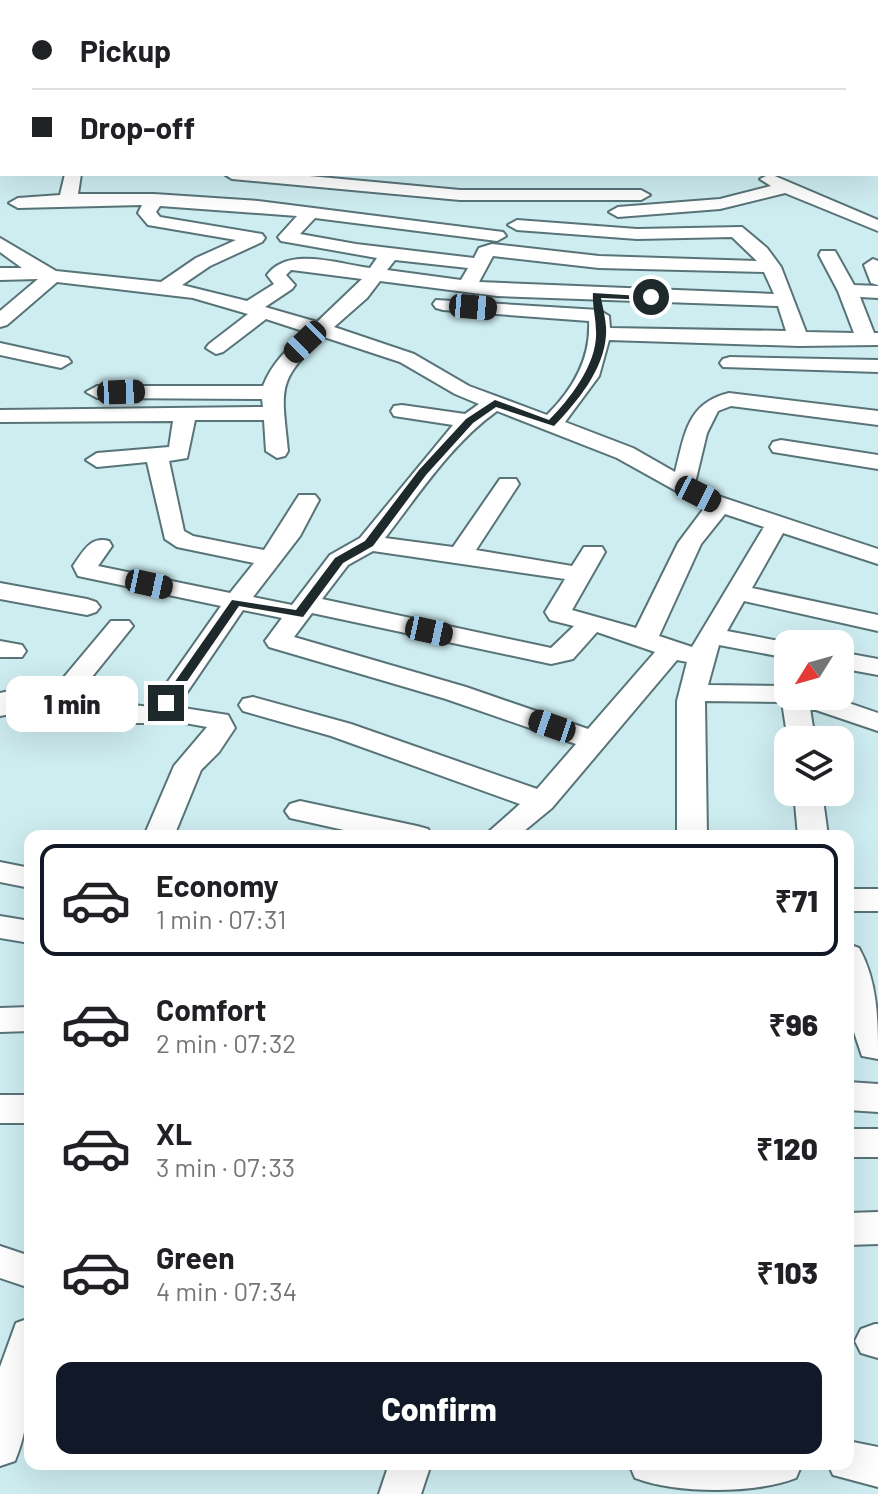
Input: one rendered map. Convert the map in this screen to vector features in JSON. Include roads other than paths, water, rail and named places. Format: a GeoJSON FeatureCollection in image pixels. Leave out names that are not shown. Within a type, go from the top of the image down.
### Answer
{"type":"FeatureCollection","features":[{"type":"Feature","properties":{"kind":"street"},"geometry":{"type":"LineString","coordinates":[[68,199],[73,176]]}},
{"type":"Feature","properties":{"kind":"street"},"geometry":{"type":"LineString","coordinates":[[292,176],[351,178],[460,195],[641,195]]}},
{"type":"Feature","properties":{"kind":"street"},"geometry":{"type":"LineString","coordinates":[[460,232],[500,195],[514,176]]}},
{"type":"Feature","properties":{"kind":"street"},"geometry":{"type":"LineString","coordinates":[[610,176],[667,209]]}},
{"type":"Feature","properties":{"kind":"street"},"geometry":{"type":"LineString","coordinates":[[622,233],[618,212],[720,204],[773,181],[794,176]]}},
{"type":"Feature","properties":{"kind":"street"},"geometry":{"type":"LineString","coordinates":[[351,178],[287,237],[390,254],[480,264]]}},
{"type":"Feature","properties":{"kind":"street"},"geometry":{"type":"LineString","coordinates":[[773,181],[878,226]]}},
{"type":"Feature","properties":{"kind":"street"},"geometry":{"type":"LineString","coordinates":[[387,220],[427,190]]}},
{"type":"Feature","properties":{"kind":"street"},"geometry":{"type":"LineString","coordinates":[[18,203],[68,199],[234,203],[497,236]]}},
{"type":"Feature","properties":{"kind":"street"},"geometry":{"type":"LineString","coordinates":[[154,199],[147,213],[150,219],[256,238],[203,262],[165,288]]}},
{"type":"Feature","properties":{"kind":"street"},"geometry":{"type":"LineString","coordinates":[[212,229],[234,203]]}},
{"type":"Feature","properties":{"kind":"street"},"geometry":{"type":"LineString","coordinates":[[517,225],[551,220],[622,233],[733,230],[754,245],[772,267],[799,340]]}},
{"type":"Feature","properties":{"kind":"street"},"geometry":{"type":"LineString","coordinates":[[0,243],[48,275]]}},
{"type":"Feature","properties":{"kind":"street"},"geometry":{"type":"LineString","coordinates":[[467,287],[486,252],[495,250],[599,262],[772,267]]}},
{"type":"Feature","properties":{"kind":"street"},"geometry":{"type":"LineString","coordinates":[[277,451],[272,403],[283,366],[319,329],[352,302],[376,276],[390,254]]}},
{"type":"Feature","properties":{"kind":"street"},"geometry":{"type":"LineString","coordinates":[[443,304],[599,315],[799,340],[872,339],[828,255]]}},
{"type":"Feature","properties":{"kind":"street"},"geometry":{"type":"LineString","coordinates":[[216,348],[285,285],[276,275],[286,265],[467,287],[599,315],[785,300]]}},
{"type":"Feature","properties":{"kind":"street"},"geometry":{"type":"LineString","coordinates":[[0,274],[48,275],[195,292],[319,329],[407,358],[462,390],[625,453],[683,487],[720,504],[878,557]]}},
{"type":"Feature","properties":{"kind":"street"},"geometry":{"type":"LineString","coordinates":[[0,321],[24,303],[48,275]]}},
{"type":"Feature","properties":{"kind":"street"},"geometry":{"type":"LineString","coordinates":[[848,291],[878,292]]}},
{"type":"Feature","properties":{"kind":"street"},"geometry":{"type":"LineString","coordinates":[[0,301],[24,303]]}},
{"type":"Feature","properties":{"kind":"street"},"geometry":{"type":"LineString","coordinates":[[551,424],[580,394],[599,315]]}},
{"type":"Feature","properties":{"kind":"street"},"geometry":{"type":"LineString","coordinates":[[0,349],[61,362]]}},
{"type":"Feature","properties":{"kind":"street"},"geometry":{"type":"LineString","coordinates":[[730,363],[878,366]]}},
{"type":"Feature","properties":{"kind":"street"},"geometry":{"type":"LineString","coordinates":[[766,381],[878,386]]}},
{"type":"Feature","properties":{"kind":"street"},"geometry":{"type":"LineString","coordinates":[[97,392],[197,390],[272,403]]}},
{"type":"Feature","properties":{"kind":"street"},"geometry":{"type":"LineString","coordinates":[[683,487],[696,433],[709,407],[729,399],[878,418]]}},
{"type":"Feature","properties":{"kind":"street"},"geometry":{"type":"LineString","coordinates":[[0,416],[185,414],[272,403]]}},
{"type":"Feature","properties":{"kind":"street"},"geometry":{"type":"LineString","coordinates":[[495,403],[469,421],[423,473],[369,543],[339,560],[280,635],[280,643],[456,693],[595,741]]}},
{"type":"Feature","properties":{"kind":"street"},"geometry":{"type":"LineString","coordinates":[[402,411],[469,421]]}},
{"type":"Feature","properties":{"kind":"street"},"geometry":{"type":"LineString","coordinates":[[97,460],[157,456],[181,451],[185,414]]}},
{"type":"Feature","properties":{"kind":"street"},"geometry":{"type":"LineString","coordinates":[[781,447],[878,462]]}},
{"type":"Feature","properties":{"kind":"street"},"geometry":{"type":"LineString","coordinates":[[157,456],[173,534],[186,542],[272,559]]}},
{"type":"Feature","properties":{"kind":"street"},"geometry":{"type":"LineString","coordinates":[[460,555],[508,484]]}},
{"type":"Feature","properties":{"kind":"street"},"geometry":{"type":"LineString","coordinates":[[158,715],[236,602],[272,559],[299,520],[307,500]]}},
{"type":"Feature","properties":{"kind":"street"},"geometry":{"type":"LineString","coordinates":[[644,639],[690,543],[720,504]]}},
{"type":"Feature","properties":{"kind":"street"},"geometry":{"type":"LineString","coordinates":[[692,830],[693,693],[706,647],[777,524]]}},
{"type":"Feature","properties":{"kind":"street"},"geometry":{"type":"LineString","coordinates":[[369,543],[580,575]]}},
{"type":"Feature","properties":{"kind":"street"},"geometry":{"type":"LineString","coordinates":[[100,546],[85,566],[87,571],[236,602],[303,609],[551,656],[564,653],[591,623]]}},
{"type":"Feature","properties":{"kind":"street"},"geometry":{"type":"LineString","coordinates":[[593,552],[558,613],[672,649],[774,649]]}},
{"type":"Feature","properties":{"kind":"street"},"geometry":{"type":"LineString","coordinates":[[0,591],[87,607]]}},
{"type":"Feature","properties":{"kind":"street"},"geometry":{"type":"LineString","coordinates":[[737,592],[878,623]]}},
{"type":"Feature","properties":{"kind":"street"},"geometry":{"type":"LineString","coordinates":[[56,704],[120,626]]}},
{"type":"Feature","properties":{"kind":"street"},"geometry":{"type":"LineString","coordinates":[[506,830],[542,801],[672,649]]}},
{"type":"Feature","properties":{"kind":"street"},"geometry":{"type":"LineString","coordinates":[[854,663],[878,667]]}},
{"type":"Feature","properties":{"kind":"street"},"geometry":{"type":"LineString","coordinates":[[693,693],[774,694]]}},
{"type":"Feature","properties":{"kind":"street"},"geometry":{"type":"LineString","coordinates":[[0,708],[7,700],[14,698],[136,715],[214,719],[221,725],[209,746],[188,766],[161,830]]}},
{"type":"Feature","properties":{"kind":"street"},"geometry":{"type":"LineString","coordinates":[[253,705],[341,730],[542,801]]}},
{"type":"Feature","properties":{"kind":"street"},"geometry":{"type":"LineString","coordinates":[[837,710],[878,722]]}},
{"type":"Feature","properties":{"kind":"street"},"geometry":{"type":"LineString","coordinates":[[810,806],[812,830]]}},
{"type":"Feature","properties":{"kind":"street"},"geometry":{"type":"LineString","coordinates":[[300,811],[389,830]]}},
{"type":"Feature","properties":{"kind":"street"},"geometry":{"type":"LineString","coordinates":[[0,872],[24,877]]}},
{"type":"Feature","properties":{"kind":"street"},"geometry":{"type":"LineString","coordinates":[[854,900],[878,900]]}},
{"type":"Feature","properties":{"kind":"street"},"geometry":{"type":"LineString","coordinates":[[0,927],[24,931]]}},
{"type":"Feature","properties":{"kind":"street"},"geometry":{"type":"LineString","coordinates":[[854,977],[874,1047]]}},
{"type":"Feature","properties":{"kind":"street"},"geometry":{"type":"LineString","coordinates":[[0,1020],[24,1019]]}},
{"type":"Feature","properties":{"kind":"street"},"geometry":{"type":"LineString","coordinates":[[854,1096],[878,1098]]}},
{"type":"Feature","properties":{"kind":"street"},"geometry":{"type":"LineString","coordinates":[[0,1109],[24,1109]]}},
{"type":"Feature","properties":{"kind":"street"},"geometry":{"type":"LineString","coordinates":[[854,1143],[878,1143]]}},
{"type":"Feature","properties":{"kind":"street"},"geometry":{"type":"LineString","coordinates":[[854,1229],[878,1228]]}},
{"type":"Feature","properties":{"kind":"street"},"geometry":{"type":"LineString","coordinates":[[0,1262],[24,1270]]}},
{"type":"Feature","properties":{"kind":"street"},"geometry":{"type":"LineString","coordinates":[[2,1430],[24,1355]]}},
{"type":"Feature","properties":{"kind":"street"},"geometry":{"type":"LineString","coordinates":[[854,1462],[878,1467]]}},
{"type":"Feature","properties":{"kind":"street"},"geometry":{"type":"LineString","coordinates":[[400,1494],[408,1470]]}},
{"type":"Feature","properties":{"kind":"street"},"geometry":{"type":"LineString","coordinates":[[666,1470],[699,1482],[746,1470]]}}]}
